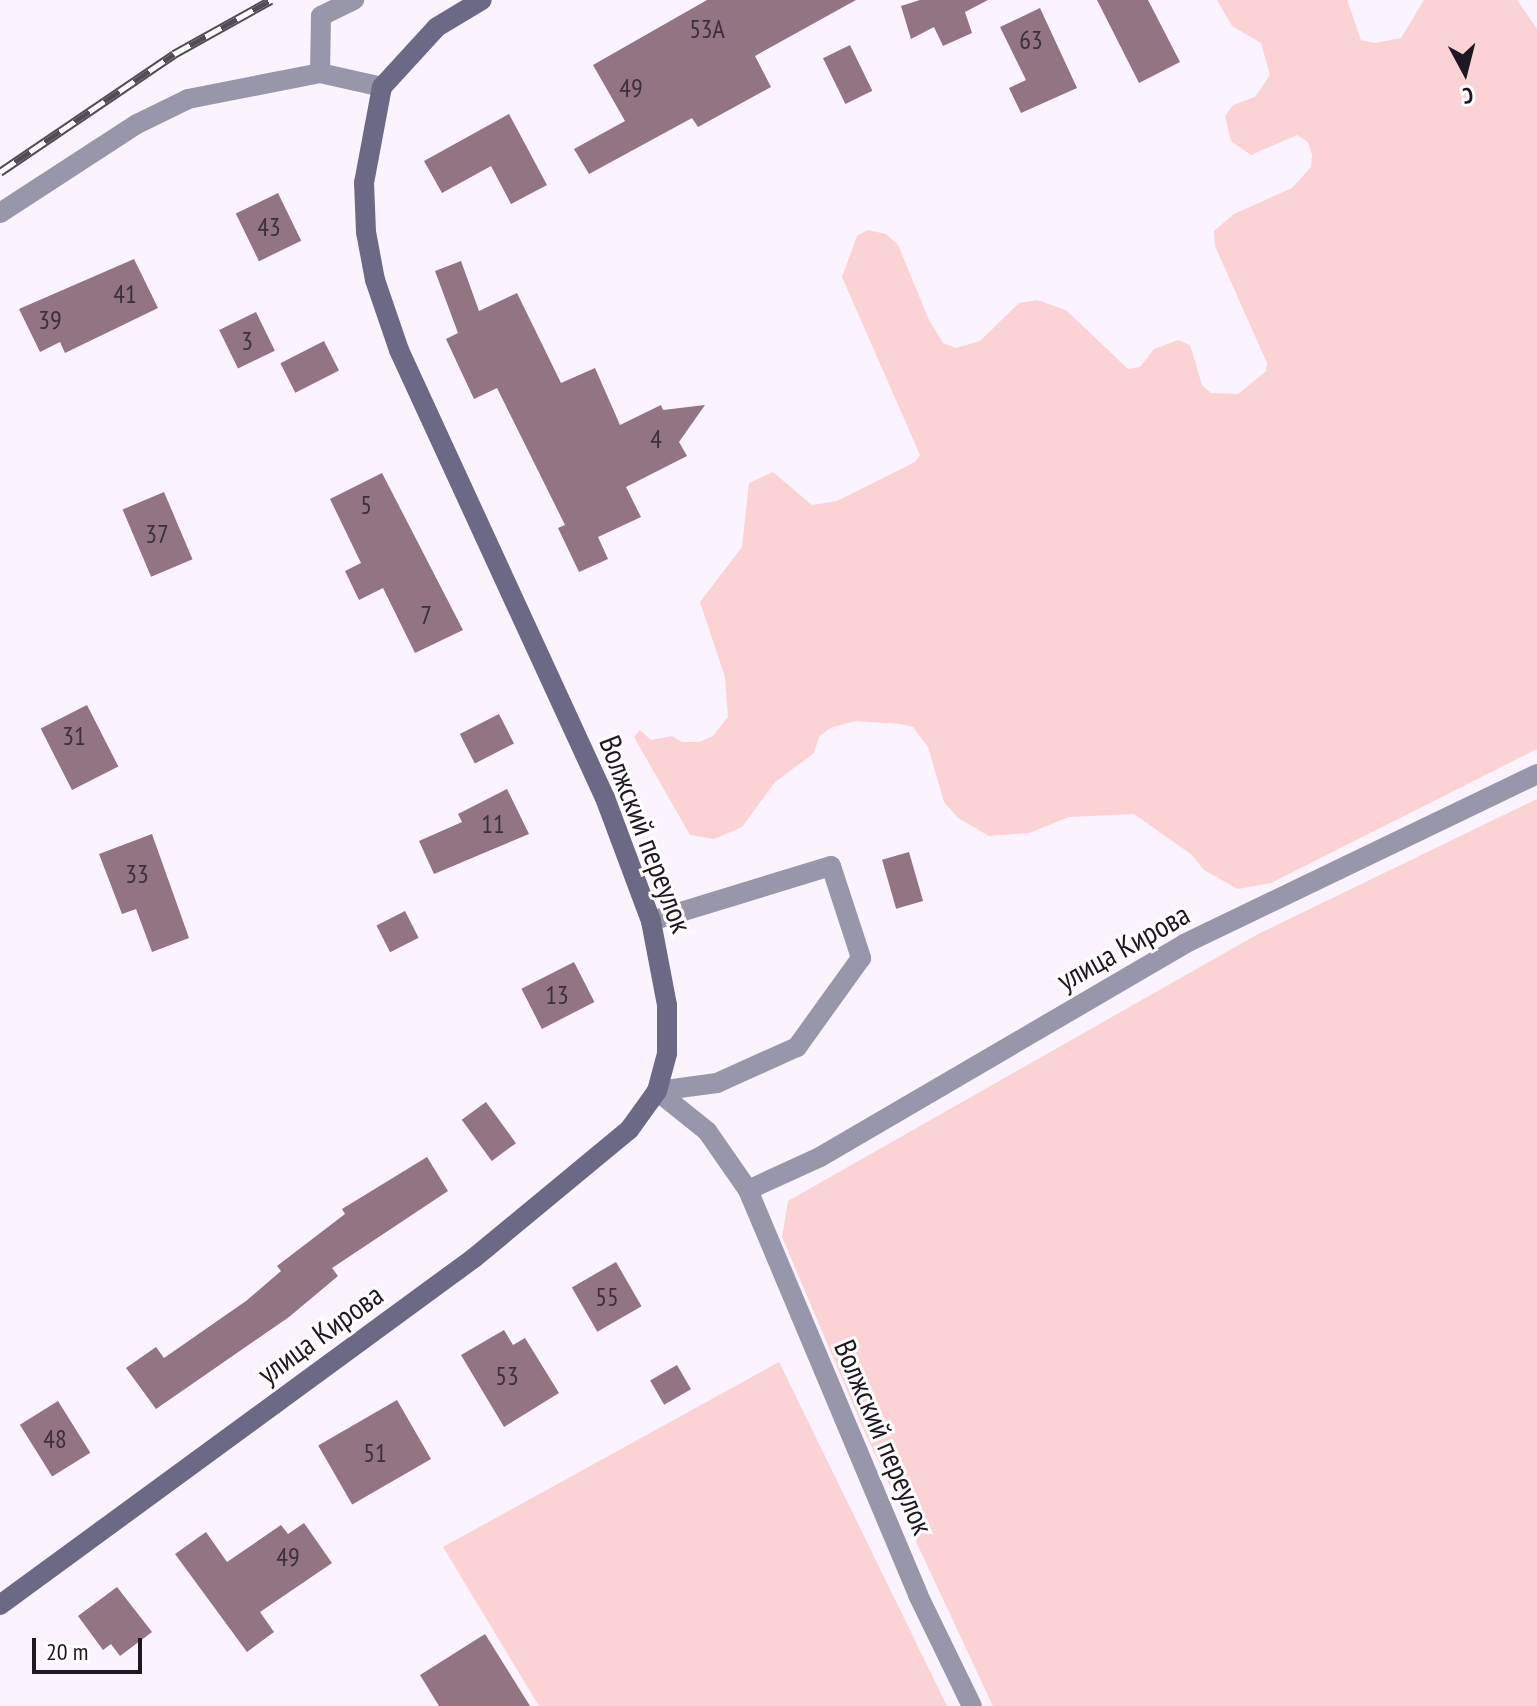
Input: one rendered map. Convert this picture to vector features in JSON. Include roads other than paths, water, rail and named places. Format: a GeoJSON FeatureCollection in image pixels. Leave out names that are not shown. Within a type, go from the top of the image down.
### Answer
{"type":"FeatureCollection","features":[{"type":"Feature","properties":{"kind":"main road"},"geometry":{"type":"LineString","coordinates":[[382,87],[406,55],[475,1]]}},
{"type":"Feature","properties":{"kind":"main road","name":"Волжский переулок"},"geometry":{"type":"LineString","coordinates":[[382,87],[364,183],[375,280],[399,350],[605,798],[651,921],[667,1005],[667,1053],[657,1091]]}},
{"type":"Feature","properties":{"kind":"main road","name":"улица Кирова"},"geometry":{"type":"LineString","coordinates":[[0,1605],[474,1258],[629,1130],[657,1091]]}},
{"type":"Feature","properties":{"kind":"street"},"geometry":{"type":"LineString","coordinates":[[320,73],[321,16],[354,0]]}},
{"type":"Feature","properties":{"kind":"street"},"geometry":{"type":"LineString","coordinates":[[0,213],[137,124],[188,99],[320,73],[382,87]]}},
{"type":"Feature","properties":{"kind":"street","name":"улица Кирова"},"geometry":{"type":"LineString","coordinates":[[748,1190],[820,1157],[1184,944],[1537,774]]}},
{"type":"Feature","properties":{"kind":"street"},"geometry":{"type":"LineString","coordinates":[[651,921],[831,866],[861,958],[797,1047],[717,1083],[657,1091]]}},
{"type":"Feature","properties":{"kind":"street","name":"Волжский переулок"},"geometry":{"type":"LineString","coordinates":[[657,1091],[707,1131],[748,1190],[918,1595],[972,1706]]}},
{"type":"Feature","properties":{"kind":"railway"},"geometry":{"type":"LineString","coordinates":[[0,172],[174,54],[271,0]]}}]}
